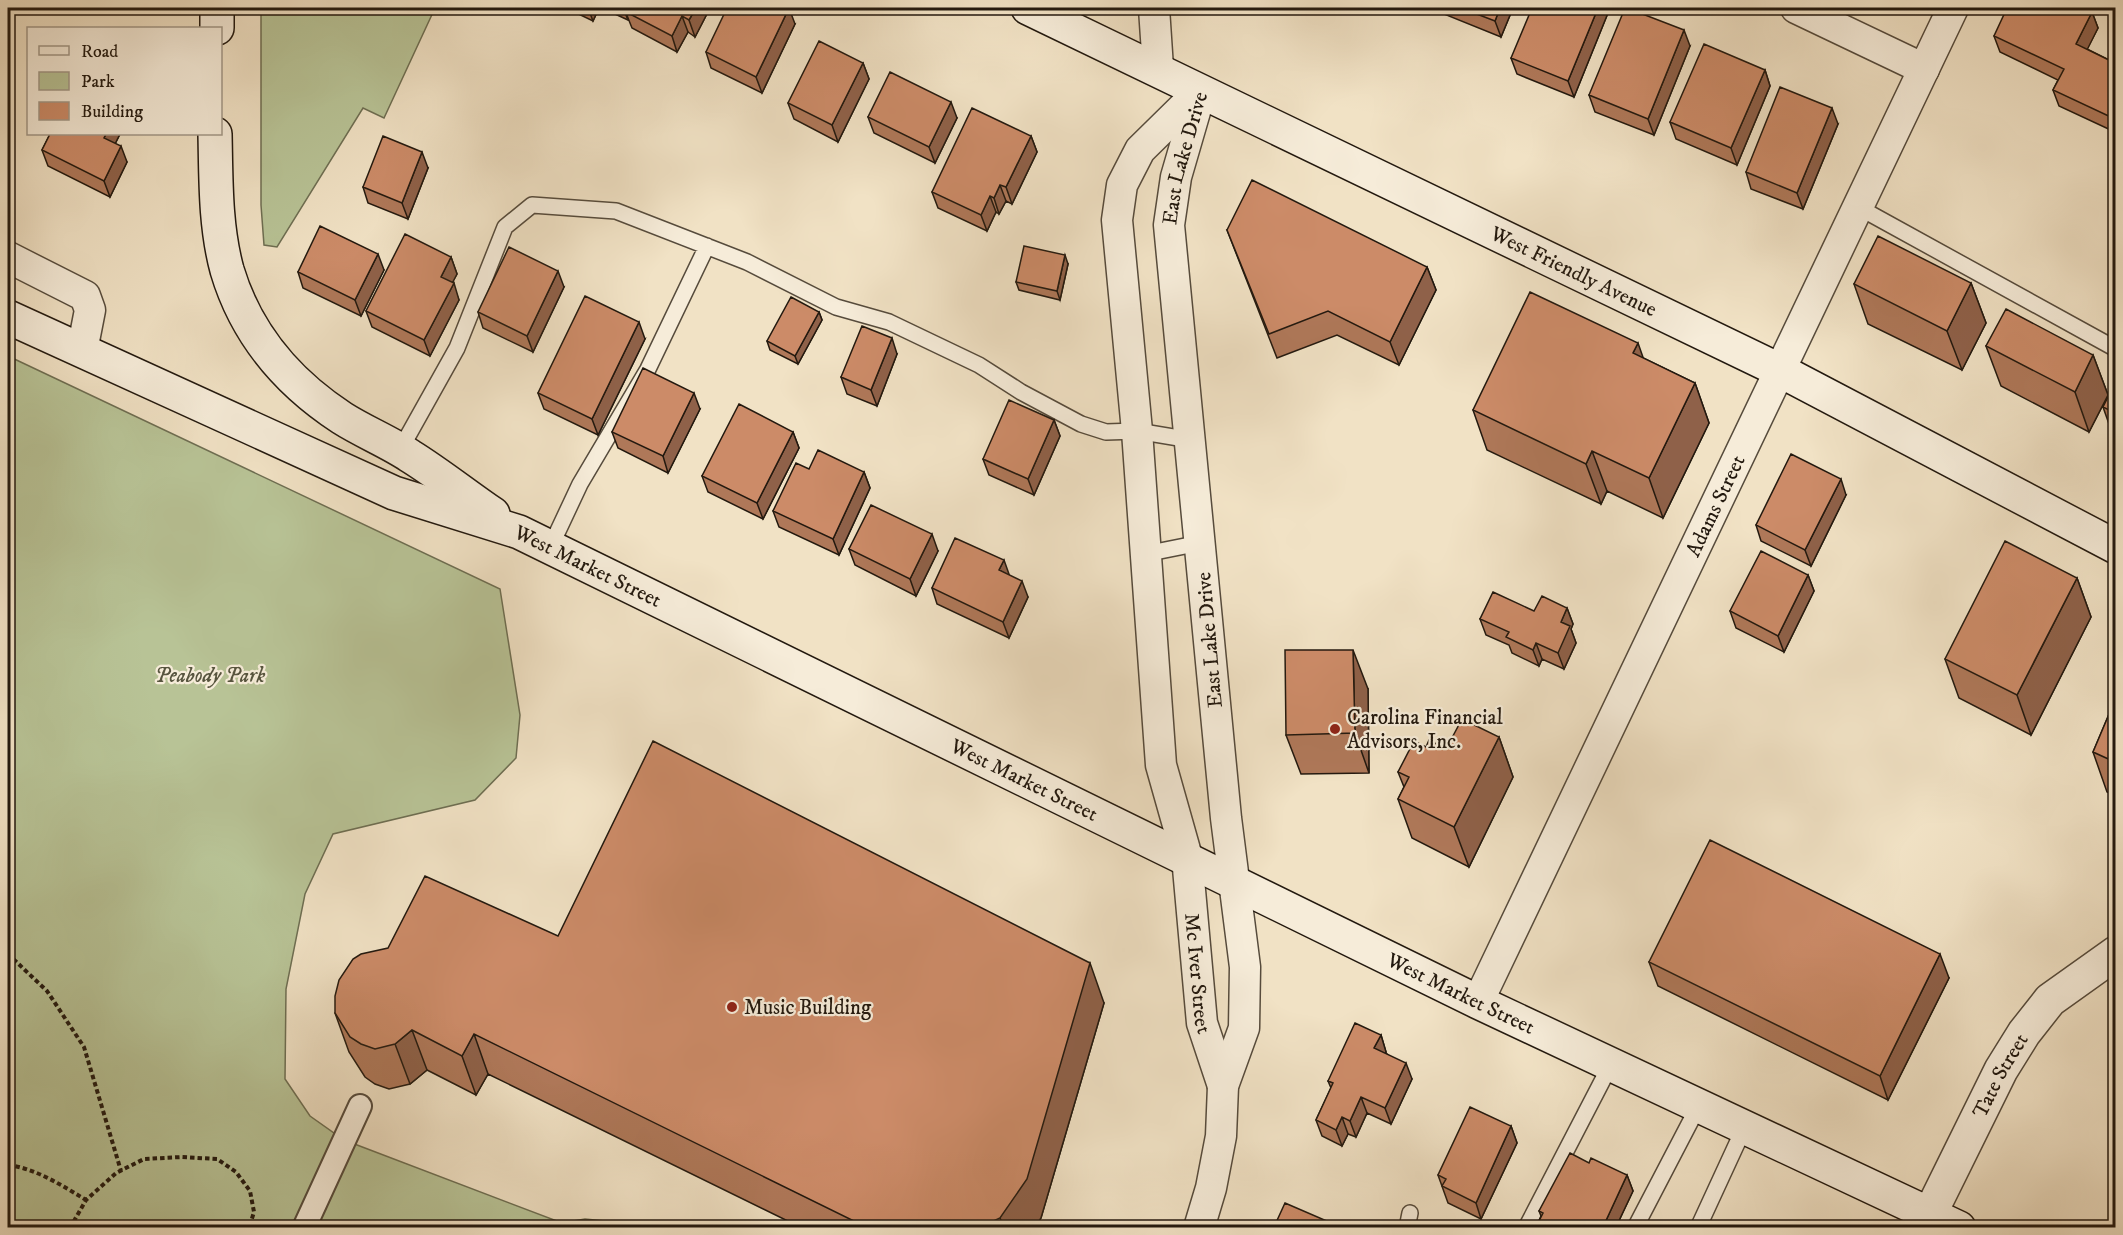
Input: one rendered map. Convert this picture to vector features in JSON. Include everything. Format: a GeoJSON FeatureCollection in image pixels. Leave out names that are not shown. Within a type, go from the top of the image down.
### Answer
{"type":"FeatureCollection","features":[{"type":"Feature","properties":{"kind":"main road"},"geometry":{"type":"LineString","coordinates":[[217,8],[217,27]]}},
{"type":"Feature","properties":{"kind":"main road","name":"West Friendly Avenue"},"geometry":{"type":"LineString","coordinates":[[1028,8],[1158,68],[1201,91],[1779,370],[2115,547]]}},
{"type":"Feature","properties":{"kind":"main road"},"geometry":{"type":"LineString","coordinates":[[215,135],[218,216],[227,269],[240,304],[259,340],[282,370],[306,393],[344,419],[400,450],[519,532]]}},
{"type":"Feature","properties":{"kind":"main road","name":"West Market Street"},"geometry":{"type":"LineString","coordinates":[[8,316],[394,493],[519,532],[1236,881],[1478,1002],[1745,1126],[1927,1220],[1959,1227]]}},
{"type":"Feature","properties":{"kind":"main road","name":"Tate Street"},"geometry":{"type":"LineString","coordinates":[[1927,1220],[2001,1070],[2024,1033],[2050,999],[2115,954]]}},
{"type":"Feature","properties":{"kind":"street"},"geometry":{"type":"LineString","coordinates":[[1154,8],[1158,68]]}},
{"type":"Feature","properties":{"kind":"street"},"geometry":{"type":"LineString","coordinates":[[1796,8],[1924,69]]}},
{"type":"Feature","properties":{"kind":"street","name":"Adams Street"},"geometry":{"type":"LineString","coordinates":[[1478,1002],[1953,8]]}},
{"type":"Feature","properties":{"kind":"street","name":"East Lake Drive"},"geometry":{"type":"LineString","coordinates":[[1187,857],[1161,765],[1137,431],[1117,220],[1122,185],[1140,150],[1201,91]]}},
{"type":"Feature","properties":{"kind":"street","name":"East Lake Drive"},"geometry":{"type":"LineString","coordinates":[[1201,91],[1176,177],[1169,225],[1226,818],[1236,881]]}},
{"type":"Feature","properties":{"kind":"street"},"geometry":{"type":"LineString","coordinates":[[8,257],[85,296],[90,310],[82,351]]}},
{"type":"Feature","properties":{"kind":"street","name":"Mc Iver Street"},"geometry":{"type":"LineString","coordinates":[[1187,857],[1195,924],[1202,1023],[1224,1086]]}},
{"type":"Feature","properties":{"kind":"street","name":"Mc Iver Street"},"geometry":{"type":"LineString","coordinates":[[1200,1227],[1211,1188],[1221,1136],[1224,1086],[1244,1028],[1245,967],[1236,881]]}},
{"type":"Feature","properties":{"kind":"street"},"geometry":{"type":"LineString","coordinates":[[304,1227],[360,1106]]}},
{"type":"Feature","properties":{"kind":"lane"},"geometry":{"type":"LineString","coordinates":[[400,450],[457,348],[506,227],[532,205],[616,211],[747,262],[836,307],[889,322],[979,364],[1021,392],[1081,424],[1106,432],[1137,431],[1191,440]]}},
{"type":"Feature","properties":{"kind":"lane"},"geometry":{"type":"LineString","coordinates":[[1858,207],[2115,349]]}},
{"type":"Feature","properties":{"kind":"lane"},"geometry":{"type":"LineString","coordinates":[[550,548],[580,484],[648,369],[707,246]]}},
{"type":"Feature","properties":{"kind":"lane"},"geometry":{"type":"LineString","coordinates":[[1145,554],[1200,543]]}},
{"type":"Feature","properties":{"kind":"lane"},"geometry":{"type":"LineString","coordinates":[[1526,1227],[1611,1064]]}},
{"type":"Feature","properties":{"kind":"lane"},"geometry":{"type":"LineString","coordinates":[[1635,1227],[1699,1105]]}},
{"type":"Feature","properties":{"kind":"lane"},"geometry":{"type":"LineString","coordinates":[[1698,1227],[1745,1126]]}},
{"type":"Feature","properties":{"kind":"path"},"geometry":{"type":"LineString","coordinates":[[8,954],[47,991],[84,1047],[121,1171]]}},
{"type":"Feature","properties":{"kind":"path"},"geometry":{"type":"LineString","coordinates":[[70,1227],[86,1200],[121,1171],[144,1159],[182,1157],[217,1159],[236,1172],[250,1191],[254,1212],[249,1227]]}},
{"type":"Feature","properties":{"kind":"path"},"geometry":{"type":"LineString","coordinates":[[8,1165],[18,1166],[61,1184],[86,1200]]}},
{"type":"Feature","properties":{"kind":"green space"},"geometry":{"type":"Polygon","coordinates":[[[261,8],[435,8],[384,118],[363,108],[277,247],[264,245],[261,205],[261,8]]]}},
{"type":"Feature","properties":{"kind":"green space","name":"Peabody Park"},"geometry":{"type":"Polygon","coordinates":[[[8,356],[500,589],[520,715],[516,758],[475,800],[333,834],[305,894],[286,989],[285,1079],[310,1116],[344,1140],[562,1223],[585,1219],[624,1223],[629,1227],[8,1228],[8,356]]]}},
{"type":"Feature","properties":{"kind":"building"},"geometry":{"type":"Polygon","coordinates":[[[629,8],[696,8],[689,20],[682,16],[672,36],[626,12],[629,8]]]}},
{"type":"Feature","properties":{"kind":"building"},"geometry":{"type":"Polygon","coordinates":[[[727,8],[789,8],[756,77],[706,52],[727,8]]]}},
{"type":"Feature","properties":{"kind":"building"},"geometry":{"type":"Polygon","coordinates":[[[1461,8],[1500,8],[1495,21],[1461,8]]]}},
{"type":"Feature","properties":{"kind":"building"},"geometry":{"type":"Polygon","coordinates":[[[1532,8],[1598,8],[1568,81],[1511,58],[1532,8]]]}},
{"type":"Feature","properties":{"kind":"building"},"geometry":{"type":"Polygon","coordinates":[[[1625,8],[1684,30],[1648,119],[1589,95],[1625,8]]]}},
{"type":"Feature","properties":{"kind":"building"},"geometry":{"type":"Polygon","coordinates":[[[2007,8],[2083,8],[2092,12],[2076,44],[2115,63],[2115,119],[2053,90],[2064,69],[1994,36],[2007,8]]]}},
{"type":"Feature","properties":{"kind":"building"},"geometry":{"type":"Polygon","coordinates":[[[819,41],[863,63],[832,125],[788,103],[819,41]]]}},
{"type":"Feature","properties":{"kind":"building"},"geometry":{"type":"Polygon","coordinates":[[[1704,44],[1765,70],[1731,148],[1670,122],[1704,44]]]}},
{"type":"Feature","properties":{"kind":"building"},"geometry":{"type":"Polygon","coordinates":[[[890,72],[951,102],[929,147],[868,117],[890,72]]]}},
{"type":"Feature","properties":{"kind":"building"},"geometry":{"type":"Polygon","coordinates":[[[1780,87],[1832,108],[1797,193],[1746,172],[1780,87]]]}},
{"type":"Feature","properties":{"kind":"building"},"geometry":{"type":"Polygon","coordinates":[[[972,108],[1031,136],[1006,187],[1000,185],[994,198],[990,196],[981,215],[932,192],[972,108]]]}},
{"type":"Feature","properties":{"kind":"building"},"geometry":{"type":"Polygon","coordinates":[[[50,135],[106,135],[104,138],[121,146],[104,181],[42,150],[50,135]]]}},
{"type":"Feature","properties":{"kind":"building"},"geometry":{"type":"Polygon","coordinates":[[[383,136],[422,152],[402,203],[363,187],[383,136]]]}},
{"type":"Feature","properties":{"kind":"building"},"geometry":{"type":"Polygon","coordinates":[[[1252,180],[1427,267],[1390,342],[1328,311],[1269,334],[1227,230],[1252,180]]]}},
{"type":"Feature","properties":{"kind":"building"},"geometry":{"type":"Polygon","coordinates":[[[320,226],[378,254],[355,300],[298,272],[320,226]]]}},
{"type":"Feature","properties":{"kind":"building"},"geometry":{"type":"Polygon","coordinates":[[[405,234],[451,257],[441,277],[454,283],[424,340],[366,311],[405,234]]]}},
{"type":"Feature","properties":{"kind":"building"},"geometry":{"type":"Polygon","coordinates":[[[1878,236],[1971,283],[1947,331],[1854,284],[1878,236]]]}},
{"type":"Feature","properties":{"kind":"building"},"geometry":{"type":"Polygon","coordinates":[[[1024,246],[1065,255],[1057,291],[1016,282],[1024,246]]]}},
{"type":"Feature","properties":{"kind":"building"},"geometry":{"type":"Polygon","coordinates":[[[509,247],[558,271],[527,336],[478,312],[509,247]]]}},
{"type":"Feature","properties":{"kind":"building"},"geometry":{"type":"Polygon","coordinates":[[[1530,292],[1638,343],[1633,353],[1695,383],[1649,478],[1592,451],[1586,464],[1473,410],[1530,292]]]}},
{"type":"Feature","properties":{"kind":"building"},"geometry":{"type":"Polygon","coordinates":[[[585,296],[639,322],[592,419],[538,393],[585,296]]]}},
{"type":"Feature","properties":{"kind":"building"},"geometry":{"type":"Polygon","coordinates":[[[791,297],[819,312],[795,356],[767,341],[791,297]]]}},
{"type":"Feature","properties":{"kind":"building"},"geometry":{"type":"Polygon","coordinates":[[[2006,309],[2093,355],[2075,392],[1986,346],[2006,309]]]}},
{"type":"Feature","properties":{"kind":"building"},"geometry":{"type":"Polygon","coordinates":[[[862,326],[892,338],[871,390],[841,377],[862,326]]]}},
{"type":"Feature","properties":{"kind":"building"},"geometry":{"type":"Polygon","coordinates":[[[643,368],[694,393],[663,456],[612,432],[643,368]]]}},
{"type":"Feature","properties":{"kind":"building"},"geometry":{"type":"Polygon","coordinates":[[[2115,383],[2115,413],[2103,407],[2115,383]]]}},
{"type":"Feature","properties":{"kind":"building"},"geometry":{"type":"Polygon","coordinates":[[[1009,400],[1054,420],[1028,479],[983,459],[1009,400]]]}},
{"type":"Feature","properties":{"kind":"building"},"geometry":{"type":"Polygon","coordinates":[[[739,404],[793,432],[757,503],[702,476],[739,404]]]}},
{"type":"Feature","properties":{"kind":"building"},"geometry":{"type":"Polygon","coordinates":[[[818,450],[864,472],[833,539],[773,511],[796,463],[809,469],[818,450]]]}},
{"type":"Feature","properties":{"kind":"building"},"geometry":{"type":"Polygon","coordinates":[[[1791,454],[1841,479],[1805,550],[1756,525],[1791,454]]]}},
{"type":"Feature","properties":{"kind":"building"},"geometry":{"type":"Polygon","coordinates":[[[871,505],[932,534],[910,579],[849,549],[871,505]]]}},
{"type":"Feature","properties":{"kind":"building"},"geometry":{"type":"Polygon","coordinates":[[[955,538],[1004,560],[999,570],[1022,581],[1003,622],[932,588],[955,538]]]}},
{"type":"Feature","properties":{"kind":"building"},"geometry":{"type":"Polygon","coordinates":[[[2005,541],[2077,578],[2017,695],[1945,659],[2005,541]]]}},
{"type":"Feature","properties":{"kind":"building"},"geometry":{"type":"Polygon","coordinates":[[[1761,551],[1808,575],[1778,636],[1730,611],[1761,551]]]}},
{"type":"Feature","properties":{"kind":"building"},"geometry":{"type":"Polygon","coordinates":[[[1493,592],[1534,611],[1542,596],[1567,608],[1561,622],[1570,626],[1558,653],[1536,643],[1533,650],[1506,637],[1509,632],[1480,619],[1493,592]]]}},
{"type":"Feature","properties":{"kind":"building"},"geometry":{"type":"Polygon","coordinates":[[[1285,650],[1353,650],[1355,733],[1286,735],[1285,650]]]}},
{"type":"Feature","properties":{"kind":"building"},"geometry":{"type":"Polygon","coordinates":[[[2115,700],[2115,762],[2093,752],[2115,700]]]}},
{"type":"Feature","properties":{"kind":"building"},"geometry":{"type":"Polygon","coordinates":[[[1462,719],[1499,737],[1454,827],[1398,799],[1409,777],[1398,772],[1414,741],[1426,747],[1429,740],[1446,749],[1462,719]]]}},
{"type":"Feature","properties":{"kind":"building","name":"Music Building"},"geometry":{"type":"Polygon","coordinates":[[[653,741],[1090,963],[1027,1179],[1000,1218],[981,1227],[866,1227],[474,1034],[462,1056],[412,1030],[395,1044],[375,1049],[350,1037],[335,1013],[335,996],[339,980],[353,959],[361,954],[388,948],[425,876],[558,936],[653,741]]]}},
{"type":"Feature","properties":{"kind":"building"},"geometry":{"type":"Polygon","coordinates":[[[1710,840],[1940,954],[1880,1076],[1649,962],[1710,840]]]}},
{"type":"Feature","properties":{"kind":"building"},"geometry":{"type":"Polygon","coordinates":[[[1355,1023],[1381,1035],[1374,1048],[1406,1063],[1385,1108],[1361,1097],[1350,1121],[1342,1117],[1336,1130],[1316,1120],[1333,1083],[1328,1081],[1355,1023]]]}},
{"type":"Feature","properties":{"kind":"building"},"geometry":{"type":"Polygon","coordinates":[[[1470,1107],[1511,1126],[1476,1203],[1442,1186],[1446,1179],[1438,1175],[1470,1107]]]}},
{"type":"Feature","properties":{"kind":"building"},"geometry":{"type":"Polygon","coordinates":[[[1570,1153],[1589,1163],[1591,1158],[1627,1175],[1603,1227],[1574,1227],[1566,1224],[1565,1227],[1536,1227],[1543,1213],[1539,1211],[1570,1153]]]}},
{"type":"Feature","properties":{"kind":"building"},"geometry":{"type":"Polygon","coordinates":[[[1285,1203],[1336,1225],[1336,1227],[1274,1227],[1285,1203]]]}},
{"type":"Feature","properties":{"kind":"place","name":"Carolina Financial Advisors, Inc."},"geometry":{"type":"Point","coordinates":[1335,729]}},
{"type":"Feature","properties":{"kind":"place","name":"Music Building"},"geometry":{"type":"Point","coordinates":[732,1007]}}]}
